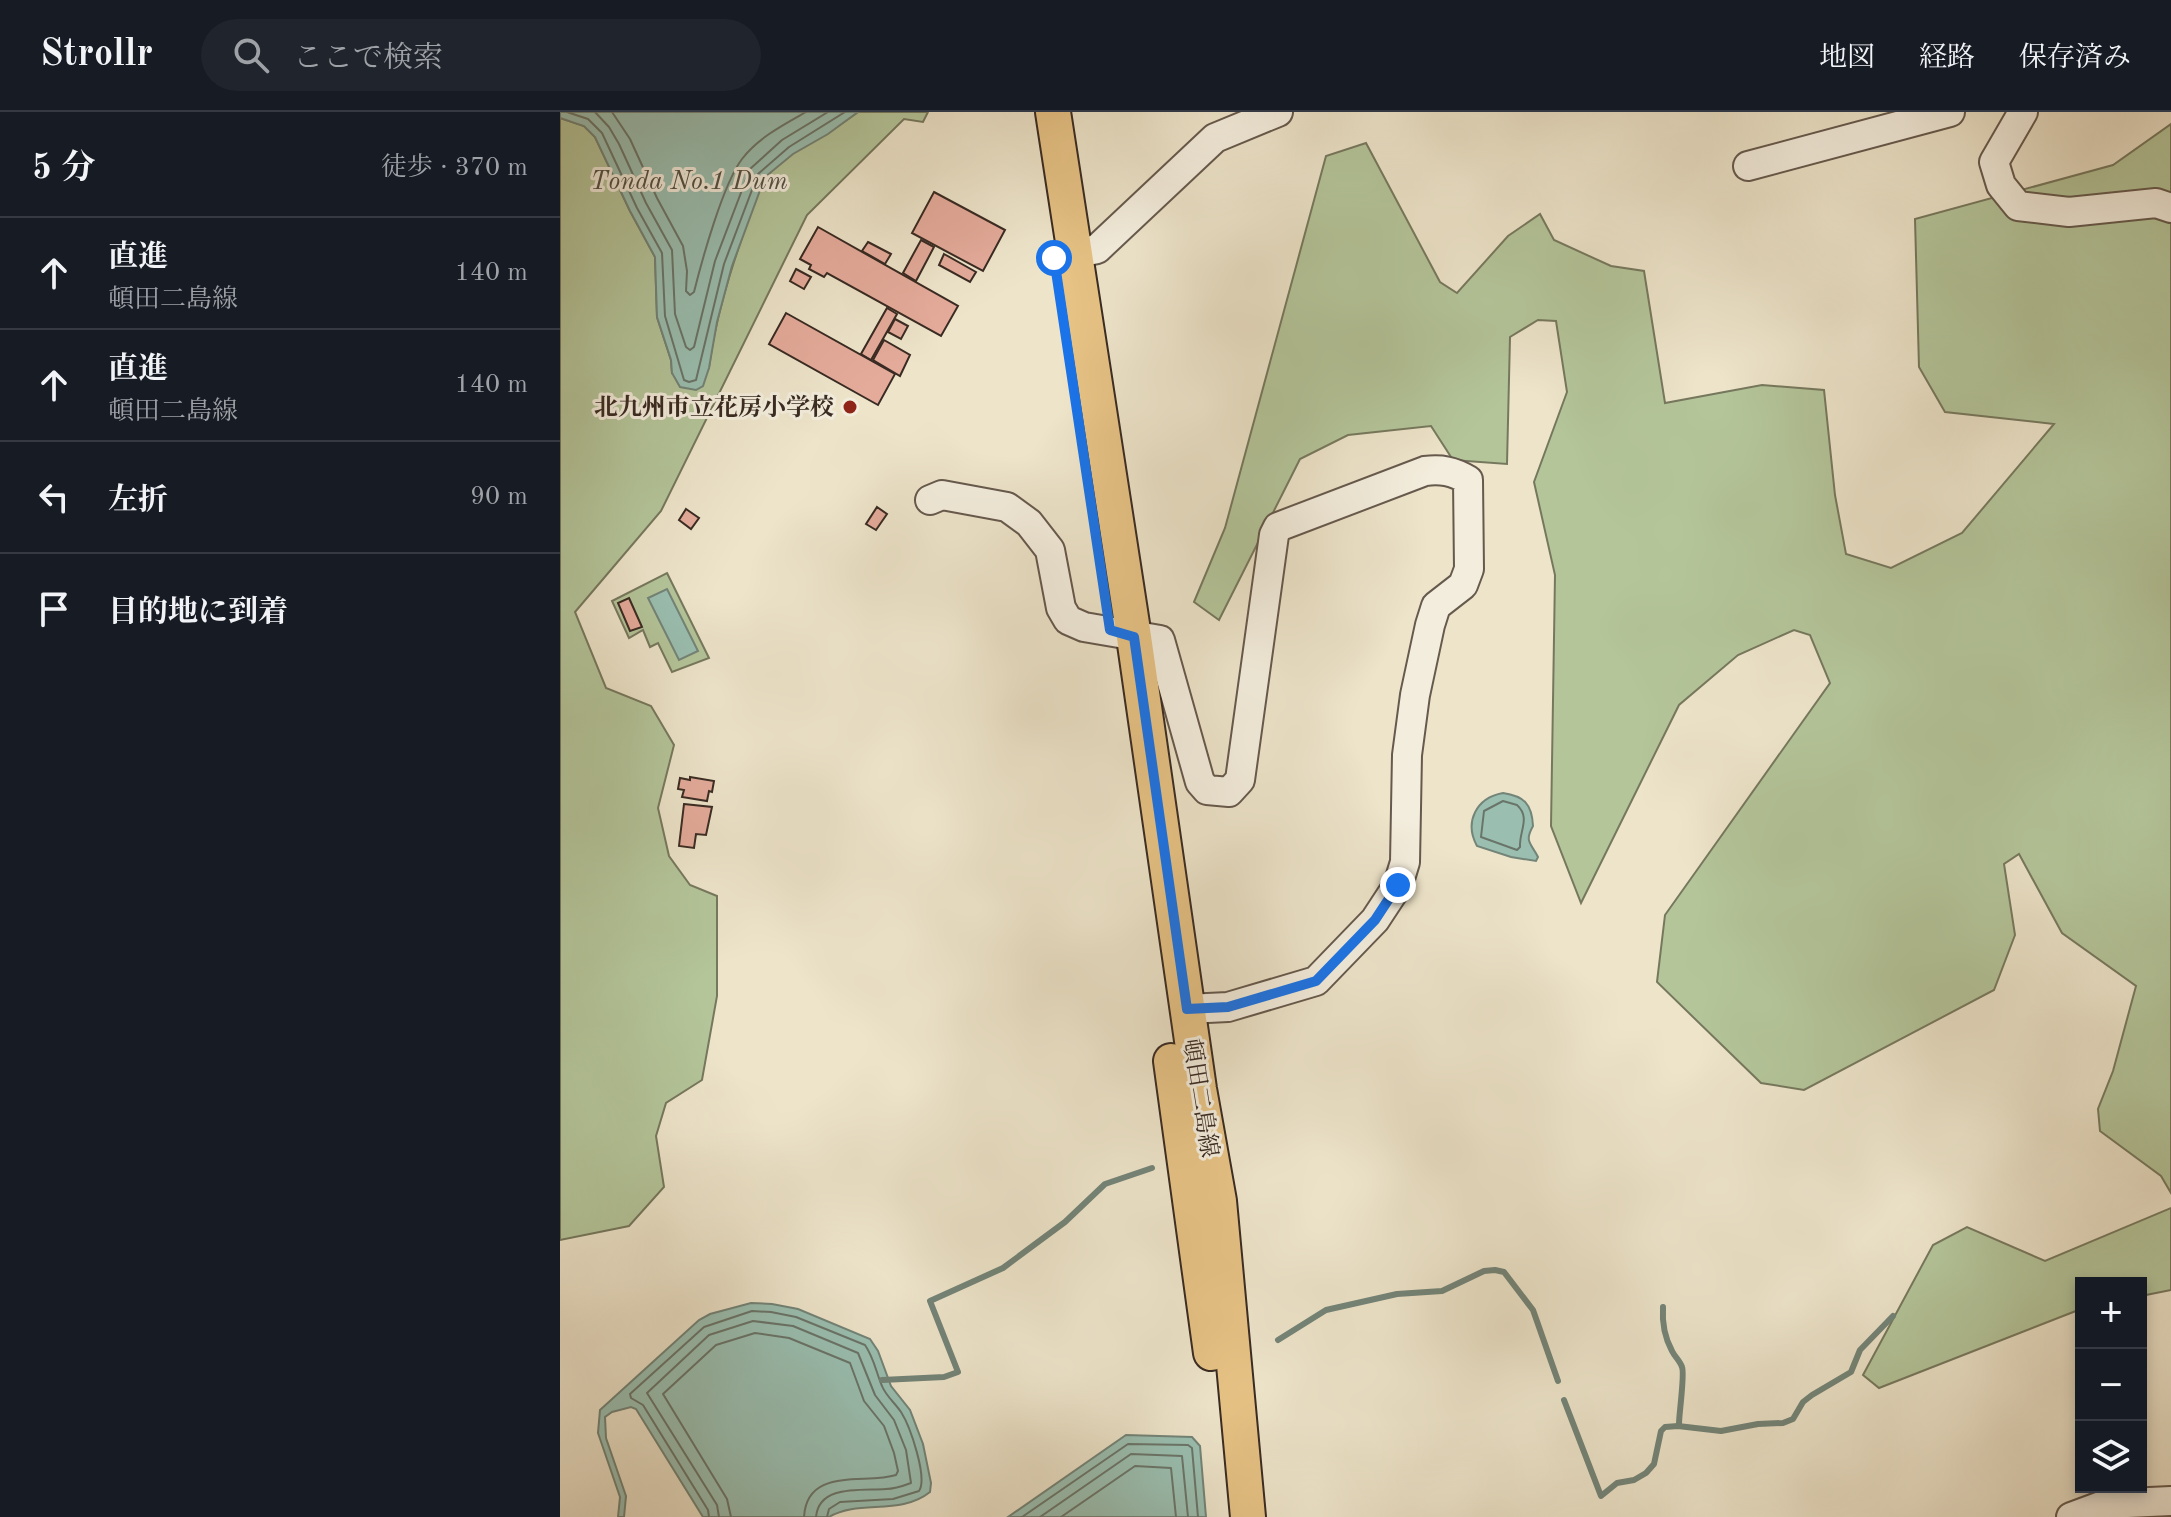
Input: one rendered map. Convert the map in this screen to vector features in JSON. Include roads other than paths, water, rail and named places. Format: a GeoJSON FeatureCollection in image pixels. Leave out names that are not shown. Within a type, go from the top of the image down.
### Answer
{"type":"FeatureCollection","features":[{"type":"Feature","properties":{"kind":"main road","name":"頓田二島線"},"geometry":{"type":"LineString","coordinates":[[1031,112],[1064,256],[1122,634],[1219,1201],[1248,1517]]}},
{"type":"Feature","properties":{"kind":"main road","name":"頓田二島線"},"geometry":{"type":"LineString","coordinates":[[1053,112],[1064,256]]}},
{"type":"Feature","properties":{"kind":"main road","name":"頓田二島線"},"geometry":{"type":"LineString","coordinates":[[1122,634],[1219,1418],[1227,1517]]}},
{"type":"Feature","properties":{"kind":"street"},"geometry":{"type":"LineString","coordinates":[[1064,256],[1097,249],[1215,138],[1278,112]]}},
{"type":"Feature","properties":{"kind":"street"},"geometry":{"type":"LineString","coordinates":[[1748,166],[1950,112]]}},
{"type":"Feature","properties":{"kind":"street"},"geometry":{"type":"LineString","coordinates":[[2023,112],[1994,162],[2001,185],[2018,206],[2069,212],[2156,203],[2171,208]]}},
{"type":"Feature","properties":{"kind":"street"},"geometry":{"type":"LineString","coordinates":[[930,500],[942,495],[1007,507],[1029,523],[1050,550],[1061,608],[1068,620],[1084,627],[1160,640],[1200,782],[1207,790],[1229,792],[1240,780],[1272,549],[1278,527],[1425,471],[1456,473],[1468,480],[1469,569],[1463,585],[1436,606],[1424,653],[1407,755],[1405,862],[1398,885],[1375,920],[1316,981],[1228,1007],[1187,1009]]}},
{"type":"Feature","properties":{"kind":"street"},"geometry":{"type":"LineString","coordinates":[[2071,1517],[2106,1504],[2171,1501]]}},
{"type":"Feature","properties":{"kind":"water","name":"Tonda No.1 Dum"},"geometry":{"type":"Polygon","coordinates":[[[560,112],[858,112],[793,154],[765,177],[732,266],[709,368],[703,386],[696,390],[680,387],[672,373],[657,317],[655,257],[595,137],[584,126],[560,118],[560,112]]]}},
{"type":"Feature","properties":{"kind":"water"},"geometry":{"type":"Polygon","coordinates":[[[667,589],[698,651],[679,660],[648,598],[667,589]]]}},
{"type":"Feature","properties":{"kind":"water"},"geometry":{"type":"Polygon","coordinates":[[[1503,793],[1516,796],[1529,807],[1533,826],[1529,839],[1538,857],[1536,861],[1477,846],[1472,828],[1475,812],[1486,800],[1503,793]]]}},
{"type":"Feature","properties":{"kind":"water"},"geometry":{"type":"Polygon","coordinates":[[[751,1303],[798,1309],[870,1339],[878,1351],[891,1386],[910,1410],[923,1444],[930,1492],[906,1504],[853,1509],[829,1517],[703,1517],[636,1409],[631,1407],[605,1417],[606,1438],[626,1496],[624,1517],[618,1517],[620,1497],[598,1433],[600,1410],[699,1320],[751,1303]]]}},
{"type":"Feature","properties":{"kind":"water"},"geometry":{"type":"Polygon","coordinates":[[[1126,1435],[1192,1437],[1200,1446],[1206,1517],[1008,1517],[1126,1435]]]}},
{"type":"Feature","properties":{"kind":"waterway"},"geometry":{"type":"LineString","coordinates":[[882,1380],[944,1377],[958,1372],[930,1301],[1003,1268],[1065,1222],[1105,1184],[1152,1168]]}},
{"type":"Feature","properties":{"kind":"waterway"},"geometry":{"type":"LineString","coordinates":[[1278,1340],[1326,1310],[1397,1294],[1442,1291],[1484,1271],[1495,1270],[1504,1272],[1533,1310],[1558,1381]]}},
{"type":"Feature","properties":{"kind":"waterway"},"geometry":{"type":"LineString","coordinates":[[1663,1307],[1666,1335],[1683,1371],[1679,1424]]}},
{"type":"Feature","properties":{"kind":"waterway"},"geometry":{"type":"LineString","coordinates":[[1564,1400],[1601,1496],[1617,1483],[1634,1480],[1646,1473],[1654,1464],[1661,1431],[1665,1427],[1721,1431],[1793,1419],[1803,1402],[1851,1372],[1860,1350],[1893,1316]]}},
{"type":"Feature","properties":{"kind":"place","name":"北九州市立花房小学校"},"geometry":{"type":"Point","coordinates":[850,407]}}]}
